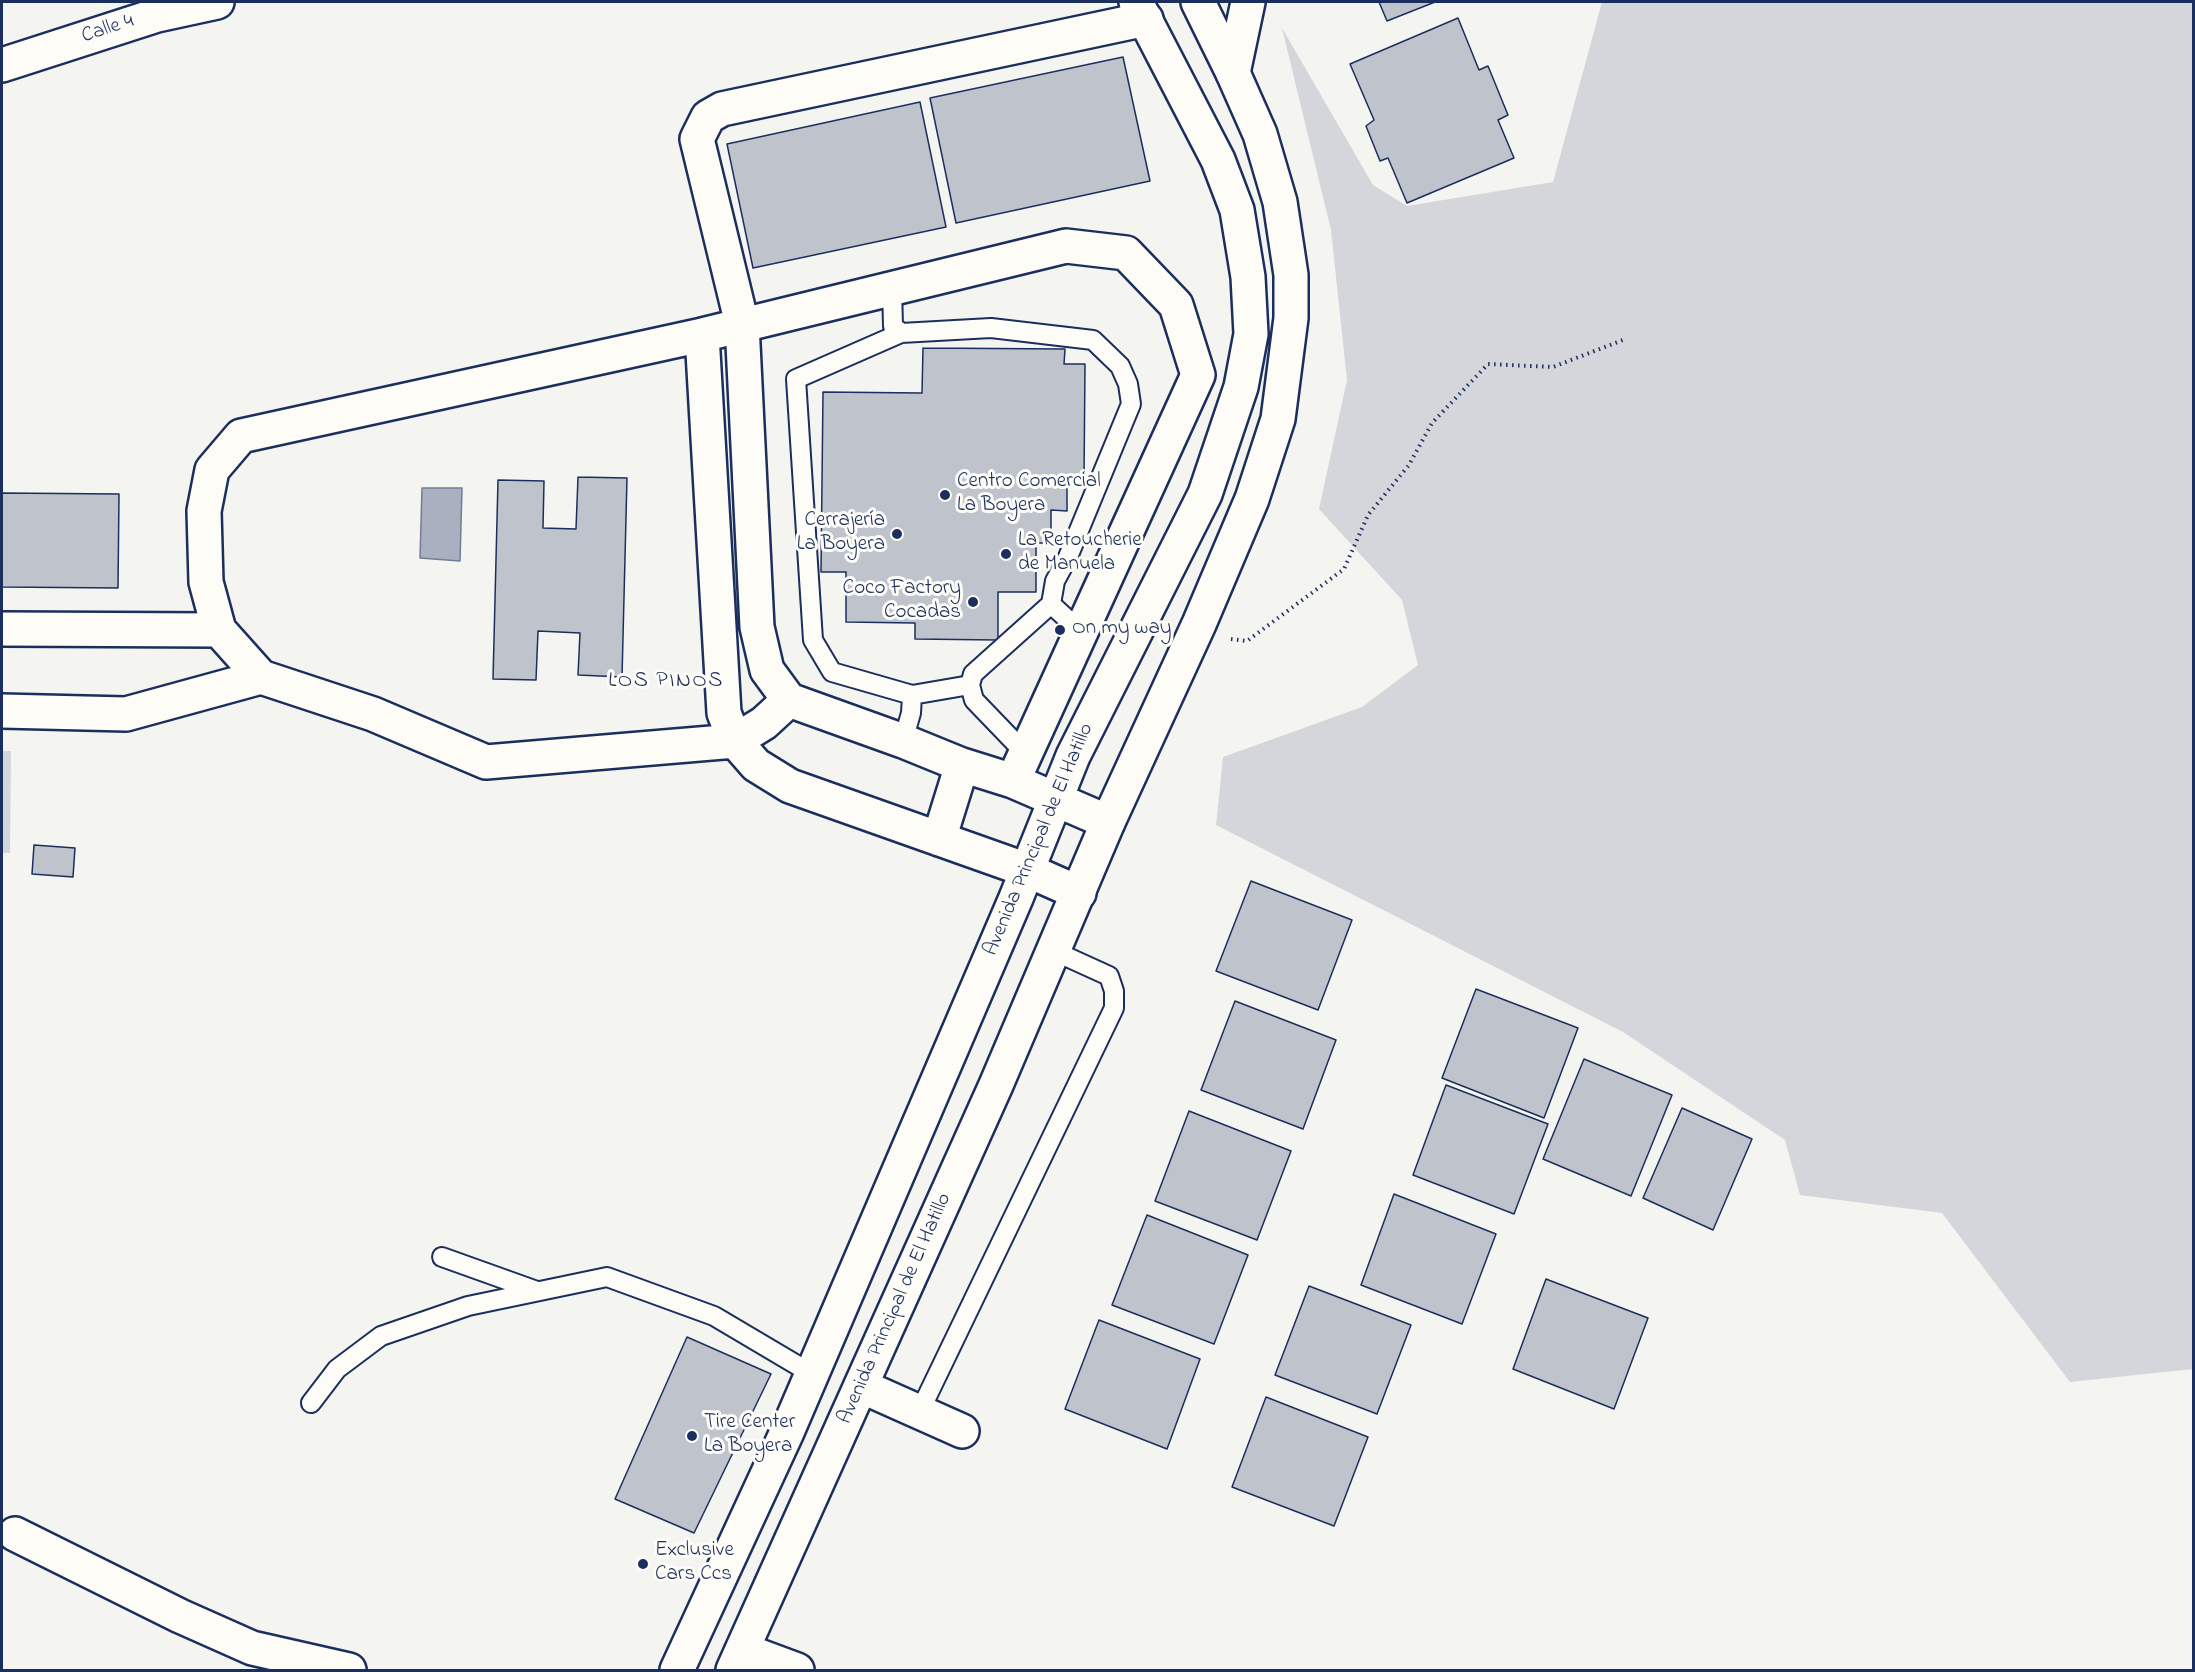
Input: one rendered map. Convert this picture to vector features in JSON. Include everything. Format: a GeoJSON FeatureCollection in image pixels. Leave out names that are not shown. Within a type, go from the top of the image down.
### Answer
{"type":"FeatureCollection","features":[{"type":"Feature","properties":{"kind":"street","name":"Calle 4"},"geometry":{"type":"LineString","coordinates":[[2,65],[154,8],[217,2]]}},
{"type":"Feature","properties":{"kind":"street","name":"Avenida Principal de El Hatillo"},"geometry":{"type":"LineString","coordinates":[[738,1660],[1054,951],[1108,822],[1195,634],[1252,499],[1278,419],[1291,318],[1291,275],[1280,202],[1260,134],[1198,2]]}},
{"type":"Feature","properties":{"kind":"street"},"geometry":{"type":"LineString","coordinates":[[1233,73],[1248,2]]}},
{"type":"Feature","properties":{"kind":"street","name":"Avenida Principal de El Hatillo"},"geometry":{"type":"LineString","coordinates":[[677,1671],[812,1374],[1027,870],[1073,756],[1204,494],[1241,387],[1251,334],[1248,277],[1237,210],[1218,160],[1141,10]]}},
{"type":"Feature","properties":{"kind":"street"},"geometry":{"type":"LineString","coordinates":[[1108,822],[1056,798],[1019,767],[962,765],[789,700],[767,670],[757,627],[742,324],[697,138],[708,117],[722,109],[1141,10]]}},
{"type":"Feature","properties":{"kind":"street"},"geometry":{"type":"LineString","coordinates":[[789,700],[764,723],[735,741],[486,762],[373,714],[261,676],[219,630],[206,582],[204,511],[212,470],[241,436],[702,335],[1066,246],[1126,253],[1176,306],[1198,375],[1019,767]]}},
{"type":"Feature","properties":{"kind":"street"},"geometry":{"type":"LineString","coordinates":[[702,335],[724,713],[735,741],[756,765],[790,786],[1027,870],[1079,893]]}},
{"type":"Feature","properties":{"kind":"street"},"geometry":{"type":"LineString","coordinates":[[2,629],[219,630]]}},
{"type":"Feature","properties":{"kind":"street"},"geometry":{"type":"LineString","coordinates":[[2,711],[126,714],[261,676]]}},
{"type":"Feature","properties":{"kind":"street"},"geometry":{"type":"LineString","coordinates":[[939,840],[962,765]]}},
{"type":"Feature","properties":{"kind":"street"},"geometry":{"type":"LineString","coordinates":[[861,1386],[962,1431]]}},
{"type":"Feature","properties":{"kind":"street"},"geometry":{"type":"LineString","coordinates":[[15,1534],[180,1616],[252,1648],[349,1671]]}},
{"type":"Feature","properties":{"kind":"street"},"geometry":{"type":"LineString","coordinates":[[738,1660],[797,1671]]}},
{"type":"Feature","properties":{"kind":"lane"},"geometry":{"type":"LineString","coordinates":[[892,288],[893,326],[901,333]]}},
{"type":"Feature","properties":{"kind":"lane"},"geometry":{"type":"LineString","coordinates":[[970,685],[912,695],[832,672],[813,640],[796,379],[901,333],[991,328],[1094,340],[1120,366],[1128,384],[1131,404],[1068,557],[1055,581],[1051,604],[973,674],[970,685],[974,699],[1019,767]]}},
{"type":"Feature","properties":{"kind":"lane"},"geometry":{"type":"LineString","coordinates":[[1051,604],[1081,632]]}},
{"type":"Feature","properties":{"kind":"lane"},"geometry":{"type":"LineString","coordinates":[[903,741],[911,713],[912,695]]}},
{"type":"Feature","properties":{"kind":"lane"},"geometry":{"type":"LineString","coordinates":[[919,1413],[1114,1008],[1114,991],[1109,976],[1054,951]]}},
{"type":"Feature","properties":{"kind":"lane"},"geometry":{"type":"LineString","coordinates":[[442,1257],[537,1291]]}},
{"type":"Feature","properties":{"kind":"lane"},"geometry":{"type":"LineString","coordinates":[[311,1403],[337,1369],[381,1336],[468,1306],[607,1277],[714,1316],[812,1374]]}},
{"type":"Feature","properties":{"kind":"path"},"geometry":{"type":"LineString","coordinates":[[1195,634],[1247,641],[1344,569],[1368,515],[1409,465],[1432,423],[1488,364],[1553,367],[1623,340]]}},
{"type":"Feature","properties":{"kind":"shaded area"},"geometry":{"type":"Polygon","coordinates":[[[1602,2],[2193,2],[2193,1369],[2070,1382],[1942,1213],[1800,1195],[1785,1140],[1623,1032],[1216,825],[1223,757],[1362,707],[1418,665],[1402,600],[1319,509],[1347,380],[1331,230],[1282,28],[1373,185],[1407,206],[1553,182],[1602,2]]]}},
{"type":"Feature","properties":{"kind":"shaded area"},"geometry":{"type":"Polygon","coordinates":[[[2,751],[11,751],[10,853],[2,853],[2,751]]]}},
{"type":"Feature","properties":{"kind":"water"},"geometry":{"type":"Polygon","coordinates":[[[422,488],[462,488],[460,561],[420,558],[422,488]]]}},
{"type":"Feature","properties":{"kind":"building"},"geometry":{"type":"Polygon","coordinates":[[[1379,2],[1435,2],[1387,21],[1379,2]]]}},
{"type":"Feature","properties":{"kind":"building"},"geometry":{"type":"Polygon","coordinates":[[[1458,18],[1479,70],[1488,66],[1508,115],[1498,120],[1514,158],[1407,203],[1388,158],[1380,161],[1366,126],[1374,120],[1350,64],[1458,18]]]}},
{"type":"Feature","properties":{"kind":"building"},"geometry":{"type":"Polygon","coordinates":[[[1123,57],[1150,181],[956,223],[930,98],[1123,57]]]}},
{"type":"Feature","properties":{"kind":"building"},"geometry":{"type":"Polygon","coordinates":[[[920,102],[946,227],[753,268],[727,144],[920,102]]]}},
{"type":"Feature","properties":{"kind":"building","name":"Centro Comercial La Boyera"},"geometry":{"type":"Polygon","coordinates":[[[923,348],[1065,349],[1064,364],[1085,364],[1084,479],[1067,479],[1067,511],[1051,510],[1051,543],[1036,543],[1036,592],[998,592],[998,640],[915,639],[915,623],[846,622],[846,572],[821,572],[823,392],[922,393],[923,348]]]}},
{"type":"Feature","properties":{"kind":"building"},"geometry":{"type":"Polygon","coordinates":[[[578,477],[627,478],[622,677],[578,675],[580,633],[538,631],[536,680],[493,679],[498,480],[544,481],[543,528],[576,529],[578,477]]]}},
{"type":"Feature","properties":{"kind":"building"},"geometry":{"type":"Polygon","coordinates":[[[2,493],[119,494],[118,588],[2,587],[2,493]]]}},
{"type":"Feature","properties":{"kind":"building"},"geometry":{"type":"Polygon","coordinates":[[[34,845],[75,848],[73,877],[32,874],[34,845]]]}},
{"type":"Feature","properties":{"kind":"building"},"geometry":{"type":"Polygon","coordinates":[[[1251,881],[1352,920],[1318,1010],[1216,971],[1251,881]]]}},
{"type":"Feature","properties":{"kind":"building"},"geometry":{"type":"Polygon","coordinates":[[[1476,989],[1578,1028],[1544,1118],[1442,1078],[1476,989]]]}},
{"type":"Feature","properties":{"kind":"building"},"geometry":{"type":"Polygon","coordinates":[[[1235,1001],[1336,1040],[1303,1129],[1201,1090],[1235,1001]]]}},
{"type":"Feature","properties":{"kind":"building"},"geometry":{"type":"Polygon","coordinates":[[[1584,1059],[1672,1095],[1631,1196],[1543,1159],[1584,1059]]]}},
{"type":"Feature","properties":{"kind":"building"},"geometry":{"type":"Polygon","coordinates":[[[1446,1085],[1548,1124],[1514,1214],[1413,1175],[1446,1085]]]}},
{"type":"Feature","properties":{"kind":"building"},"geometry":{"type":"Polygon","coordinates":[[[1682,1108],[1752,1139],[1713,1230],[1643,1198],[1682,1108]]]}},
{"type":"Feature","properties":{"kind":"building"},"geometry":{"type":"Polygon","coordinates":[[[1189,1111],[1291,1151],[1257,1240],[1155,1201],[1189,1111]]]}},
{"type":"Feature","properties":{"kind":"building"},"geometry":{"type":"Polygon","coordinates":[[[1394,1194],[1496,1234],[1462,1324],[1361,1285],[1394,1194]]]}},
{"type":"Feature","properties":{"kind":"building"},"geometry":{"type":"Polygon","coordinates":[[[1147,1215],[1248,1255],[1214,1344],[1112,1305],[1147,1215]]]}},
{"type":"Feature","properties":{"kind":"building"},"geometry":{"type":"Polygon","coordinates":[[[1546,1279],[1648,1318],[1614,1409],[1513,1369],[1546,1279]]]}},
{"type":"Feature","properties":{"kind":"building"},"geometry":{"type":"Polygon","coordinates":[[[1309,1286],[1411,1325],[1377,1414],[1275,1375],[1309,1286]]]}},
{"type":"Feature","properties":{"kind":"building"},"geometry":{"type":"Polygon","coordinates":[[[1099,1320],[1200,1359],[1167,1449],[1065,1409],[1099,1320]]]}},
{"type":"Feature","properties":{"kind":"building","name":"Tire Center La Boyera"},"geometry":{"type":"Polygon","coordinates":[[[687,1337],[771,1374],[694,1533],[615,1499],[687,1337]]]}},
{"type":"Feature","properties":{"kind":"building"},"geometry":{"type":"Polygon","coordinates":[[[1266,1397],[1368,1437],[1334,1526],[1232,1487],[1266,1397]]]}},
{"type":"Feature","properties":{"kind":"place","name":"Centro Comercial La Boyera"},"geometry":{"type":"Point","coordinates":[945,495]}},
{"type":"Feature","properties":{"kind":"place","name":"Cerrajería La Boyera"},"geometry":{"type":"Point","coordinates":[897,534]}},
{"type":"Feature","properties":{"kind":"place","name":"La Retoucherie de Manuela"},"geometry":{"type":"Point","coordinates":[1006,554]}},
{"type":"Feature","properties":{"kind":"place","name":"Coco Factory Cocadas"},"geometry":{"type":"Point","coordinates":[973,602]}},
{"type":"Feature","properties":{"kind":"place","name":"On my way"},"geometry":{"type":"Point","coordinates":[1060,630]}},
{"type":"Feature","properties":{"kind":"place","name":"Tire Center La Boyera"},"geometry":{"type":"Point","coordinates":[692,1436]}},
{"type":"Feature","properties":{"kind":"place","name":"Exclusive Cars Ccs"},"geometry":{"type":"Point","coordinates":[643,1564]}},
{"type":"Feature","properties":{"kind":"district","name":"LOS PINOS"},"geometry":{"type":"Point","coordinates":[666,682]}}]}
